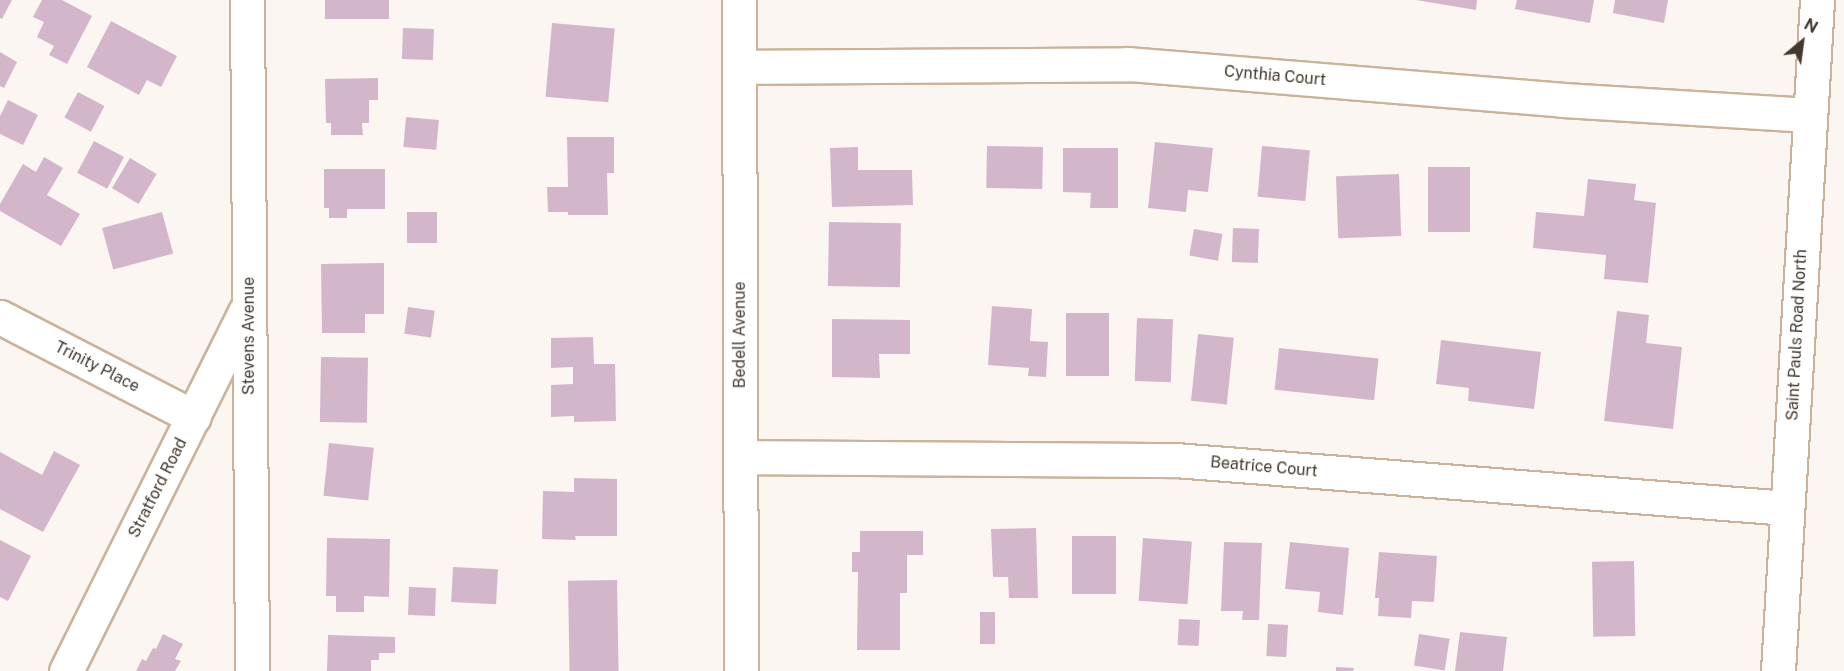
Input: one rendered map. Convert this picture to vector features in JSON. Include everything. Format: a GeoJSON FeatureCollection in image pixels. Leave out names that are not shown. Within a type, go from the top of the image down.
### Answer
{"type":"FeatureCollection","features":[{"type":"Feature","properties":{"kind":"street","name":"Stevens Avenue"},"geometry":{"type":"LineString","coordinates":[[247,0],[252,671]]}},
{"type":"Feature","properties":{"kind":"street","name":"Bedell Avenue"},"geometry":{"type":"LineString","coordinates":[[738,0],[741,671]]}},
{"type":"Feature","properties":{"kind":"street","name":"Saint Pauls Road North"},"geometry":{"type":"LineString","coordinates":[[1778,671],[1817,0]]}},
{"type":"Feature","properties":{"kind":"street","name":"Cynthia Court"},"geometry":{"type":"LineString","coordinates":[[739,67],[1128,64],[1563,100],[1810,115]]}},
{"type":"Feature","properties":{"kind":"street","name":"Stratford Road"},"geometry":{"type":"LineString","coordinates":[[66,671],[249,305]]}},
{"type":"Feature","properties":{"kind":"street","name":"Trinity Place"},"geometry":{"type":"LineString","coordinates":[[0,317],[194,417]]}},
{"type":"Feature","properties":{"kind":"street","name":"Beatrice Court"},"geometry":{"type":"LineString","coordinates":[[740,457],[1175,460],[1787,508]]}},
{"type":"Feature","properties":{"kind":"building"},"geometry":{"type":"Polygon","coordinates":[[[0,0],[12,0],[2,19],[0,18],[0,0]]]}},
{"type":"Feature","properties":{"kind":"building"},"geometry":{"type":"Polygon","coordinates":[[[42,0],[62,0],[92,16],[67,64],[49,55],[54,46],[37,37],[44,22],[33,17],[42,0]]]}},
{"type":"Feature","properties":{"kind":"building"},"geometry":{"type":"Polygon","coordinates":[[[325,0],[389,0],[389,19],[325,19],[325,0]]]}},
{"type":"Feature","properties":{"kind":"building"},"geometry":{"type":"Polygon","coordinates":[[[1416,0],[1477,0],[1476,10],[1416,0]]]}},
{"type":"Feature","properties":{"kind":"building"},"geometry":{"type":"Polygon","coordinates":[[[1517,0],[1594,0],[1590,23],[1515,9],[1517,0]]]}},
{"type":"Feature","properties":{"kind":"building"},"geometry":{"type":"Polygon","coordinates":[[[1615,0],[1668,0],[1664,23],[1613,13],[1615,0]]]}},
{"type":"Feature","properties":{"kind":"building"},"geometry":{"type":"Polygon","coordinates":[[[111,21],[177,56],[161,87],[147,80],[139,95],[87,67],[111,21]]]}},
{"type":"Feature","properties":{"kind":"building"},"geometry":{"type":"Polygon","coordinates":[[[552,23],[615,28],[608,102],[546,97],[552,23]]]}},
{"type":"Feature","properties":{"kind":"building"},"geometry":{"type":"Polygon","coordinates":[[[403,28],[434,29],[433,60],[402,59],[403,28]]]}},
{"type":"Feature","properties":{"kind":"building"},"geometry":{"type":"Polygon","coordinates":[[[0,52],[17,62],[4,88],[0,86],[0,52]]]}},
{"type":"Feature","properties":{"kind":"building"},"geometry":{"type":"Polygon","coordinates":[[[378,78],[378,100],[369,100],[369,123],[362,123],[363,135],[331,135],[331,123],[326,123],[325,79],[378,78]]]}},
{"type":"Feature","properties":{"kind":"building"},"geometry":{"type":"Polygon","coordinates":[[[78,92],[104,106],[91,132],[64,118],[78,92]]]}},
{"type":"Feature","properties":{"kind":"building"},"geometry":{"type":"Polygon","coordinates":[[[8,100],[38,115],[23,145],[0,134],[0,116],[8,100]]]}},
{"type":"Feature","properties":{"kind":"building"},"geometry":{"type":"Polygon","coordinates":[[[406,117],[439,120],[436,150],[403,147],[406,117]]]}},
{"type":"Feature","properties":{"kind":"building"},"geometry":{"type":"Polygon","coordinates":[[[567,137],[614,137],[614,173],[607,173],[608,215],[568,215],[568,212],[548,212],[547,187],[568,187],[567,137]]]}},
{"type":"Feature","properties":{"kind":"building"},"geometry":{"type":"Polygon","coordinates":[[[94,141],[124,157],[107,189],[77,173],[94,141]]]}},
{"type":"Feature","properties":{"kind":"building"},"geometry":{"type":"Polygon","coordinates":[[[1155,142],[1213,148],[1208,192],[1188,190],[1186,212],[1148,208],[1155,142]]]}},
{"type":"Feature","properties":{"kind":"building"},"geometry":{"type":"Polygon","coordinates":[[[987,146],[1043,147],[1042,189],[986,188],[987,146]]]}},
{"type":"Feature","properties":{"kind":"building"},"geometry":{"type":"Polygon","coordinates":[[[1262,146],[1310,150],[1305,201],[1258,197],[1262,146]]]}},
{"type":"Feature","properties":{"kind":"building"},"geometry":{"type":"Polygon","coordinates":[[[858,147],[858,170],[912,170],[913,205],[832,207],[830,148],[858,147]]]}},
{"type":"Feature","properties":{"kind":"building"},"geometry":{"type":"Polygon","coordinates":[[[1063,148],[1118,148],[1118,208],[1090,208],[1091,193],[1063,192],[1063,148]]]}},
{"type":"Feature","properties":{"kind":"building"},"geometry":{"type":"Polygon","coordinates":[[[44,157],[63,168],[47,195],[80,214],[61,246],[0,211],[0,204],[23,164],[36,172],[44,157]]]}},
{"type":"Feature","properties":{"kind":"building"},"geometry":{"type":"Polygon","coordinates":[[[130,158],[157,174],[139,204],[112,188],[130,158]]]}},
{"type":"Feature","properties":{"kind":"building"},"geometry":{"type":"Polygon","coordinates":[[[1428,167],[1470,167],[1470,232],[1428,232],[1428,167]]]}},
{"type":"Feature","properties":{"kind":"building"},"geometry":{"type":"Polygon","coordinates":[[[324,169],[385,169],[385,209],[347,209],[347,218],[329,218],[329,208],[324,208],[324,169]]]}},
{"type":"Feature","properties":{"kind":"building"},"geometry":{"type":"Polygon","coordinates":[[[1399,174],[1401,236],[1338,238],[1336,176],[1399,174]]]}},
{"type":"Feature","properties":{"kind":"building"},"geometry":{"type":"Polygon","coordinates":[[[1588,179],[1636,184],[1634,200],[1656,203],[1648,283],[1604,279],[1606,255],[1533,248],[1536,212],[1584,216],[1588,179]]]}},
{"type":"Feature","properties":{"kind":"building"},"geometry":{"type":"Polygon","coordinates":[[[162,212],[173,254],[113,270],[102,228],[162,212]]]}},
{"type":"Feature","properties":{"kind":"building"},"geometry":{"type":"Polygon","coordinates":[[[407,212],[437,212],[437,243],[407,243],[407,212]]]}},
{"type":"Feature","properties":{"kind":"building"},"geometry":{"type":"Polygon","coordinates":[[[829,222],[901,223],[900,287],[828,286],[829,222]]]}},
{"type":"Feature","properties":{"kind":"building"},"geometry":{"type":"Polygon","coordinates":[[[1233,228],[1259,229],[1258,263],[1232,262],[1233,228]]]}},
{"type":"Feature","properties":{"kind":"building"},"geometry":{"type":"Polygon","coordinates":[[[1194,229],[1223,234],[1218,261],[1189,256],[1194,229]]]}},
{"type":"Feature","properties":{"kind":"building"},"geometry":{"type":"Polygon","coordinates":[[[384,263],[384,314],[365,314],[365,333],[322,333],[321,264],[384,263]]]}},
{"type":"Feature","properties":{"kind":"building"},"geometry":{"type":"Polygon","coordinates":[[[992,306],[1032,309],[1030,341],[1048,342],[1046,377],[1028,376],[1029,368],[988,365],[992,306]]]}},
{"type":"Feature","properties":{"kind":"building"},"geometry":{"type":"Polygon","coordinates":[[[408,307],[435,311],[431,337],[404,334],[408,307]]]}},
{"type":"Feature","properties":{"kind":"building"},"geometry":{"type":"Polygon","coordinates":[[[1617,311],[1649,315],[1646,343],[1682,347],[1673,429],[1604,421],[1617,311]]]}},
{"type":"Feature","properties":{"kind":"building"},"geometry":{"type":"Polygon","coordinates":[[[1066,313],[1109,313],[1109,376],[1066,376],[1066,313]]]}},
{"type":"Feature","properties":{"kind":"building"},"geometry":{"type":"Polygon","coordinates":[[[1137,318],[1173,319],[1171,382],[1135,381],[1137,318]]]}},
{"type":"Feature","properties":{"kind":"building"},"geometry":{"type":"Polygon","coordinates":[[[832,319],[910,320],[910,354],[879,354],[880,378],[832,377],[832,319]]]}},
{"type":"Feature","properties":{"kind":"building"},"geometry":{"type":"Polygon","coordinates":[[[1198,334],[1234,338],[1227,404],[1191,401],[1198,334]]]}},
{"type":"Feature","properties":{"kind":"building"},"geometry":{"type":"Polygon","coordinates":[[[593,337],[594,364],[615,364],[616,421],[574,422],[574,416],[551,417],[551,385],[573,384],[573,367],[551,368],[551,338],[593,337]]]}},
{"type":"Feature","properties":{"kind":"building"},"geometry":{"type":"Polygon","coordinates":[[[1441,340],[1541,352],[1534,409],[1468,401],[1469,388],[1436,384],[1441,340]]]}},
{"type":"Feature","properties":{"kind":"building"},"geometry":{"type":"Polygon","coordinates":[[[1279,348],[1378,358],[1374,400],[1275,390],[1279,348]]]}},
{"type":"Feature","properties":{"kind":"building"},"geometry":{"type":"Polygon","coordinates":[[[321,357],[368,358],[367,423],[320,422],[321,357]]]}},
{"type":"Feature","properties":{"kind":"building"},"geometry":{"type":"Polygon","coordinates":[[[329,443],[374,448],[368,500],[323,496],[329,443]]]}},
{"type":"Feature","properties":{"kind":"building"},"geometry":{"type":"Polygon","coordinates":[[[54,451],[80,465],[43,532],[0,509],[0,452],[42,475],[54,451]]]}},
{"type":"Feature","properties":{"kind":"building"},"geometry":{"type":"Polygon","coordinates":[[[574,478],[617,479],[617,536],[575,536],[576,540],[542,539],[543,491],[574,492],[574,478]]]}},
{"type":"Feature","properties":{"kind":"building"},"geometry":{"type":"Polygon","coordinates":[[[1036,528],[1038,598],[1009,598],[1008,577],[993,577],[991,529],[1036,528]]]}},
{"type":"Feature","properties":{"kind":"building"},"geometry":{"type":"Polygon","coordinates":[[[860,531],[923,531],[923,555],[907,555],[907,593],[900,593],[900,650],[857,650],[858,572],[852,572],[852,552],[860,552],[860,531]]]}},
{"type":"Feature","properties":{"kind":"building"},"geometry":{"type":"Polygon","coordinates":[[[1072,536],[1116,536],[1116,594],[1072,594],[1072,536]]]}},
{"type":"Feature","properties":{"kind":"building"},"geometry":{"type":"Polygon","coordinates":[[[327,538],[390,539],[389,597],[364,596],[364,612],[336,612],[336,596],[326,596],[327,538]]]}},
{"type":"Feature","properties":{"kind":"building"},"geometry":{"type":"Polygon","coordinates":[[[1143,538],[1192,541],[1187,604],[1139,601],[1143,538]]]}},
{"type":"Feature","properties":{"kind":"building"},"geometry":{"type":"Polygon","coordinates":[[[0,540],[31,556],[8,601],[0,597],[0,540]]]}},
{"type":"Feature","properties":{"kind":"building"},"geometry":{"type":"Polygon","coordinates":[[[1224,542],[1262,543],[1259,620],[1242,620],[1243,611],[1221,611],[1224,542]]]}},
{"type":"Feature","properties":{"kind":"building"},"geometry":{"type":"Polygon","coordinates":[[[1290,542],[1349,548],[1343,615],[1318,612],[1320,592],[1285,589],[1290,542]]]}},
{"type":"Feature","properties":{"kind":"building"},"geometry":{"type":"Polygon","coordinates":[[[1379,552],[1437,556],[1434,602],[1412,601],[1411,618],[1378,616],[1379,598],[1375,598],[1379,552]]]}},
{"type":"Feature","properties":{"kind":"building"},"geometry":{"type":"Polygon","coordinates":[[[1634,561],[1635,636],[1593,637],[1592,562],[1634,561]]]}},
{"type":"Feature","properties":{"kind":"building"},"geometry":{"type":"Polygon","coordinates":[[[453,567],[498,569],[496,604],[451,602],[453,567]]]}},
{"type":"Feature","properties":{"kind":"building"},"geometry":{"type":"Polygon","coordinates":[[[617,580],[619,671],[570,671],[568,581],[617,580]]]}},
{"type":"Feature","properties":{"kind":"building"},"geometry":{"type":"Polygon","coordinates":[[[409,587],[436,588],[435,616],[408,615],[409,587]]]}},
{"type":"Feature","properties":{"kind":"building"},"geometry":{"type":"Polygon","coordinates":[[[980,612],[995,612],[995,644],[980,644],[980,612]]]}},
{"type":"Feature","properties":{"kind":"building"},"geometry":{"type":"Polygon","coordinates":[[[1179,619],[1200,620],[1199,646],[1178,645],[1179,619]]]}},
{"type":"Feature","properties":{"kind":"building"},"geometry":{"type":"Polygon","coordinates":[[[1268,624],[1288,625],[1286,657],[1266,656],[1268,624]]]}},
{"type":"Feature","properties":{"kind":"building"},"geometry":{"type":"Polygon","coordinates":[[[1460,632],[1507,637],[1503,671],[1455,671],[1460,632]]]}},
{"type":"Feature","properties":{"kind":"building"},"geometry":{"type":"Polygon","coordinates":[[[163,634],[183,644],[175,659],[181,661],[175,671],[136,671],[142,659],[146,661],[153,648],[156,649],[163,634]]]}},
{"type":"Feature","properties":{"kind":"building"},"geometry":{"type":"Polygon","coordinates":[[[1419,634],[1450,639],[1445,670],[1414,666],[1419,634]]]}},
{"type":"Feature","properties":{"kind":"building"},"geometry":{"type":"Polygon","coordinates":[[[328,635],[395,637],[395,653],[379,653],[379,660],[371,660],[371,671],[327,671],[328,635]]]}},
{"type":"Feature","properties":{"kind":"building"},"geometry":{"type":"Polygon","coordinates":[[[1336,667],[1354,668],[1353,671],[1336,671],[1336,667]]]}}]}
